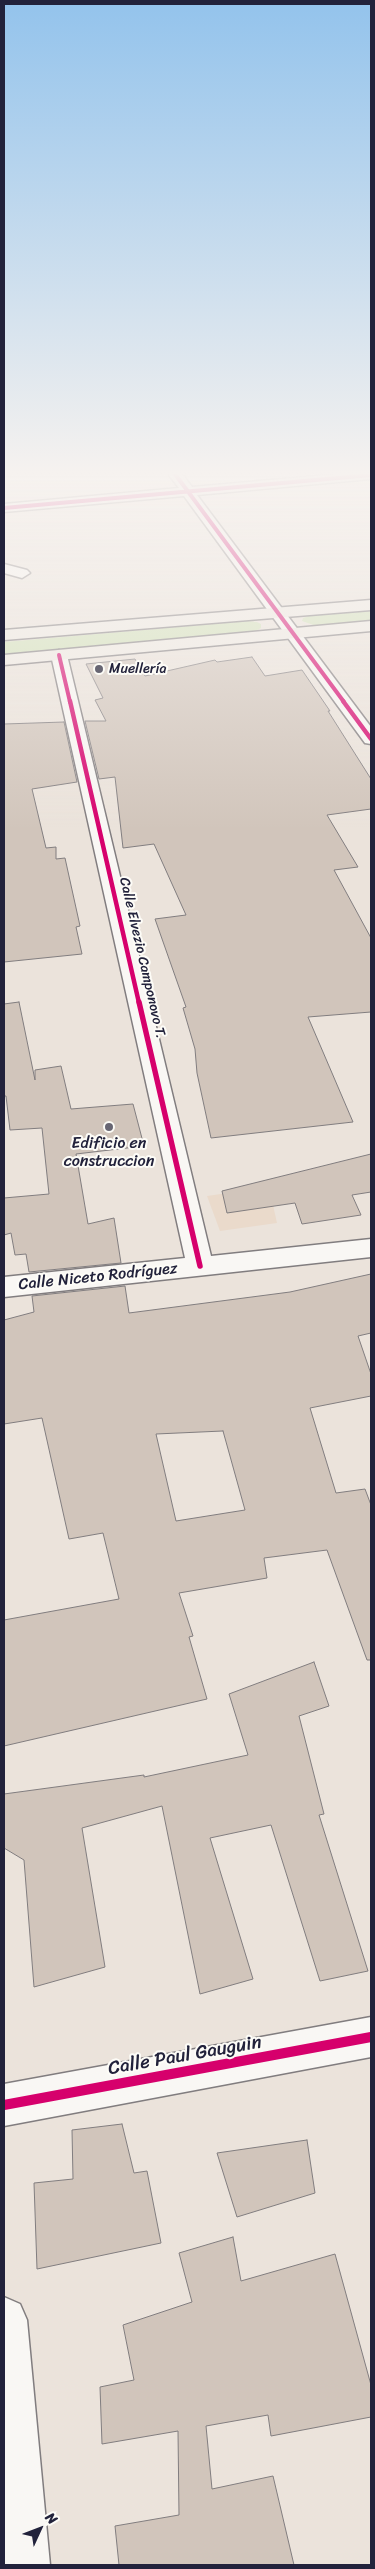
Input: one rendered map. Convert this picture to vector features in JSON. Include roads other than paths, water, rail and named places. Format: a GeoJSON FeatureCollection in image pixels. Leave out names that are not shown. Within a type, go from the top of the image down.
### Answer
{"type":"FeatureCollection","features":[{"type":"Feature","properties":{"kind":"main road"},"geometry":{"type":"LineString","coordinates":[[4,635],[371,605]]}},
{"type":"Feature","properties":{"kind":"main road"},"geometry":{"type":"LineString","coordinates":[[4,660],[371,626]]}},
{"type":"Feature","properties":{"kind":"street"},"geometry":{"type":"LineString","coordinates":[[263,590],[371,739]]}},
{"type":"Feature","properties":{"kind":"street","name":"Calle Elvezio Camponovo T."},"geometry":{"type":"LineString","coordinates":[[59,655],[200,1266]]}},
{"type":"Feature","properties":{"kind":"street","name":"Calle Niceto Rodríguez"},"geometry":{"type":"LineString","coordinates":[[4,1287],[371,1248]]}},
{"type":"Feature","properties":{"kind":"street","name":"Calle Paul Gauguin"},"geometry":{"type":"LineString","coordinates":[[4,2105],[371,2037]]}},
{"type":"Feature","properties":{"kind":"street"},"geometry":{"type":"LineString","coordinates":[[4,2320],[25,2565]]}},
{"type":"Feature","properties":{"kind":"place","name":"Muellería"},"geometry":{"type":"Point","coordinates":[99,669]}},
{"type":"Feature","properties":{"kind":"place","name":"Edificio en construccion"},"geometry":{"type":"Point","coordinates":[109,1127]}}]}
